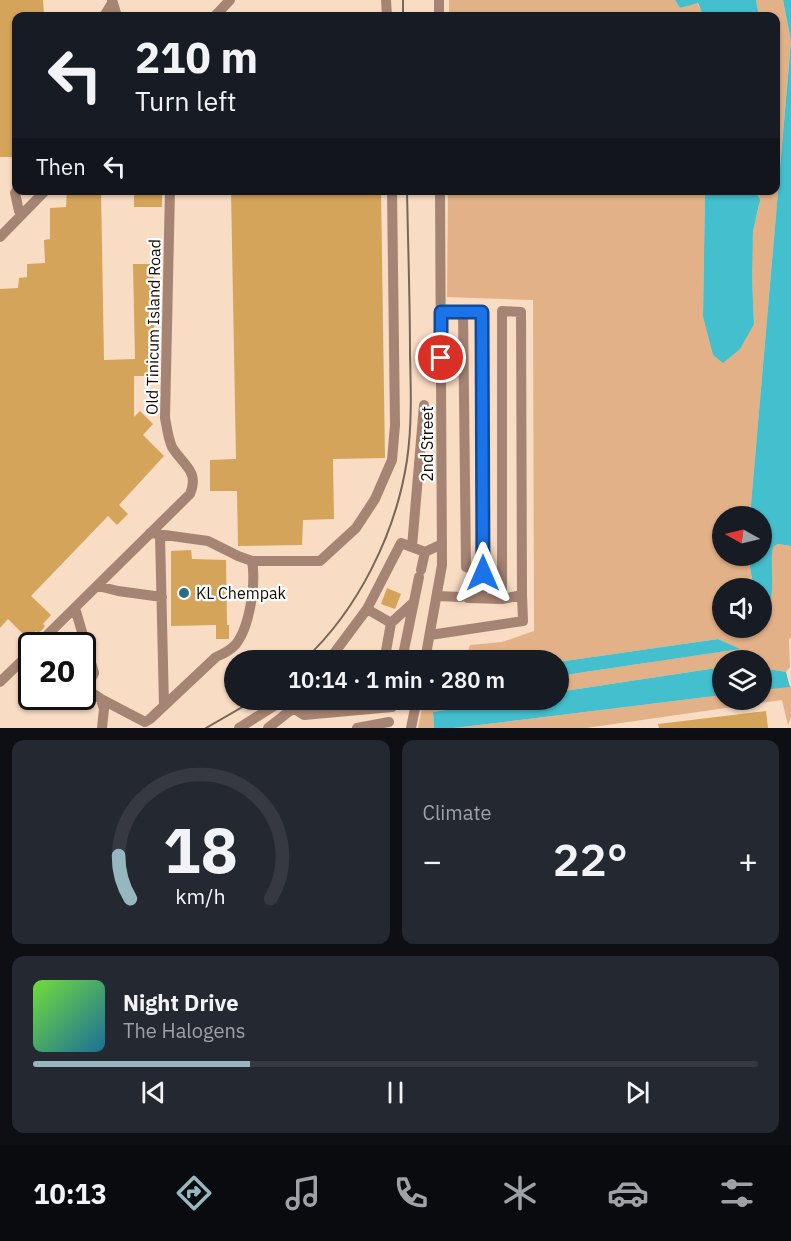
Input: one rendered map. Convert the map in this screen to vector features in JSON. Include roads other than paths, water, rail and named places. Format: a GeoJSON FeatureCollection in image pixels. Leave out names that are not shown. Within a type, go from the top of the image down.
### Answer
{"type":"FeatureCollection","features":[{"type":"Feature","properties":{"kind":"street"},"geometry":{"type":"LineString","coordinates":[[219,12],[230,0]]}},
{"type":"Feature","properties":{"kind":"street"},"geometry":{"type":"LineString","coordinates":[[15,195],[19,211],[22,214]]}},
{"type":"Feature","properties":{"kind":"street"},"geometry":{"type":"LineString","coordinates":[[0,237],[41,195]]}},
{"type":"Feature","properties":{"kind":"street","name":"Old Tinicum Island Road"},"geometry":{"type":"LineString","coordinates":[[51,632],[155,534],[190,494],[194,486],[187,465],[173,448],[165,418],[170,195]]}},
{"type":"Feature","properties":{"kind":"street"},"geometry":{"type":"LineString","coordinates":[[164,706],[162,597],[155,534],[208,541],[252,561],[320,561],[356,528],[375,499],[392,460],[395,414],[392,195]]}},
{"type":"Feature","properties":{"kind":"street","name":"2nd Street"},"geometry":{"type":"LineString","coordinates":[[426,650],[437,596],[442,544],[440,195]]}},
{"type":"Feature","properties":{"kind":"street"},"geometry":{"type":"LineString","coordinates":[[502,311],[502,599]]}},
{"type":"Feature","properties":{"kind":"street"},"geometry":{"type":"LineString","coordinates":[[429,635],[523,621],[521,312],[441,312]]}},
{"type":"Feature","properties":{"kind":"street"},"geometry":{"type":"LineString","coordinates":[[463,312],[466,567],[483,573]]}},
{"type":"Feature","properties":{"kind":"street"},"geometry":{"type":"LineString","coordinates":[[482,312],[482,598]]}},
{"type":"Feature","properties":{"kind":"street"},"geometry":{"type":"LineString","coordinates":[[412,548],[424,405]]}},
{"type":"Feature","properties":{"kind":"street"},"geometry":{"type":"LineString","coordinates":[[337,650],[367,609],[400,543],[424,552],[442,544]]}},
{"type":"Feature","properties":{"kind":"street"},"geometry":{"type":"LineString","coordinates":[[404,650],[424,552]]}},
{"type":"Feature","properties":{"kind":"street"},"geometry":{"type":"LineString","coordinates":[[96,696],[146,722],[216,657],[236,644],[249,615],[252,561]]}},
{"type":"Feature","properties":{"kind":"street"},"geometry":{"type":"LineString","coordinates":[[98,586],[162,597]]}},
{"type":"Feature","properties":{"kind":"street"},"geometry":{"type":"LineString","coordinates":[[437,596],[502,599],[522,595]]}},
{"type":"Feature","properties":{"kind":"street"},"geometry":{"type":"LineString","coordinates":[[386,650],[391,623],[414,602]]}},
{"type":"Feature","properties":{"kind":"street"},"geometry":{"type":"LineString","coordinates":[[75,608],[82,632]]}},
{"type":"Feature","properties":{"kind":"street"},"geometry":{"type":"LineString","coordinates":[[367,609],[391,623]]}},
{"type":"Feature","properties":{"kind":"street","name":"Old Tinicum Island Road"},"geometry":{"type":"LineString","coordinates":[[0,682],[18,665]]}},
{"type":"Feature","properties":{"kind":"street"},"geometry":{"type":"LineString","coordinates":[[101,699],[104,710],[102,728]]}},
{"type":"Feature","properties":{"kind":"street"},"geometry":{"type":"LineString","coordinates":[[239,728],[268,710]]}},
{"type":"Feature","properties":{"kind":"street"},"geometry":{"type":"LineString","coordinates":[[268,728],[290,710]]}},
{"type":"Feature","properties":{"kind":"street"},"geometry":{"type":"LineString","coordinates":[[296,710],[304,715],[341,710]]}},
{"type":"Feature","properties":{"kind":"street"},"geometry":{"type":"LineString","coordinates":[[357,728],[388,725],[391,710]]}},
{"type":"Feature","properties":{"kind":"street"},"geometry":{"type":"LineString","coordinates":[[411,728],[415,710]]}},
{"type":"Feature","properties":{"kind":"water"},"geometry":{"type":"Polygon","coordinates":[[[675,0],[756,0],[758,12],[701,12],[698,3],[680,8],[675,0]]]}},
{"type":"Feature","properties":{"kind":"water"},"geometry":{"type":"Polygon","coordinates":[[[783,0],[791,0],[791,41],[783,0]]]}},
{"type":"Feature","properties":{"kind":"water"},"geometry":{"type":"Polygon","coordinates":[[[791,41],[791,546],[778,544],[773,547],[772,560],[772,506],[751,506],[778,195],[780,195],[780,168],[791,41]]]}},
{"type":"Feature","properties":{"kind":"water"},"geometry":{"type":"Polygon","coordinates":[[[705,195],[758,195],[760,200],[753,231],[754,324],[740,349],[723,363],[713,355],[703,316],[705,195]]]}},
{"type":"Feature","properties":{"kind":"water"},"geometry":{"type":"Polygon","coordinates":[[[750,566],[772,566],[772,578],[752,578],[750,566]]]}},
{"type":"Feature","properties":{"kind":"water"},"geometry":{"type":"Polygon","coordinates":[[[718,639],[740,649],[712,650],[712,653],[569,674],[569,660],[718,639]]]}},
{"type":"Feature","properties":{"kind":"water"},"geometry":{"type":"Polygon","coordinates":[[[712,669],[712,696],[454,728],[434,728],[433,712],[446,710],[569,710],[569,690],[712,669]]]}},
{"type":"Feature","properties":{"kind":"water"},"geometry":{"type":"Polygon","coordinates":[[[772,670],[786,672],[790,687],[772,689],[772,670]]]}},
{"type":"Feature","properties":{"kind":"railway"},"geometry":{"type":"LineString","coordinates":[[403,0],[403,12]]}},
{"type":"Feature","properties":{"kind":"railway"},"geometry":{"type":"LineString","coordinates":[[314,650],[341,618],[372,569],[384,542],[402,488],[409,447],[411,408],[407,195]]}},
{"type":"Feature","properties":{"kind":"railway"},"geometry":{"type":"LineString","coordinates":[[206,728],[237,710]]}},
{"type":"Feature","properties":{"kind":"place","name":"KL Chempak"},"geometry":{"type":"Point","coordinates":[184,593]}}]}
